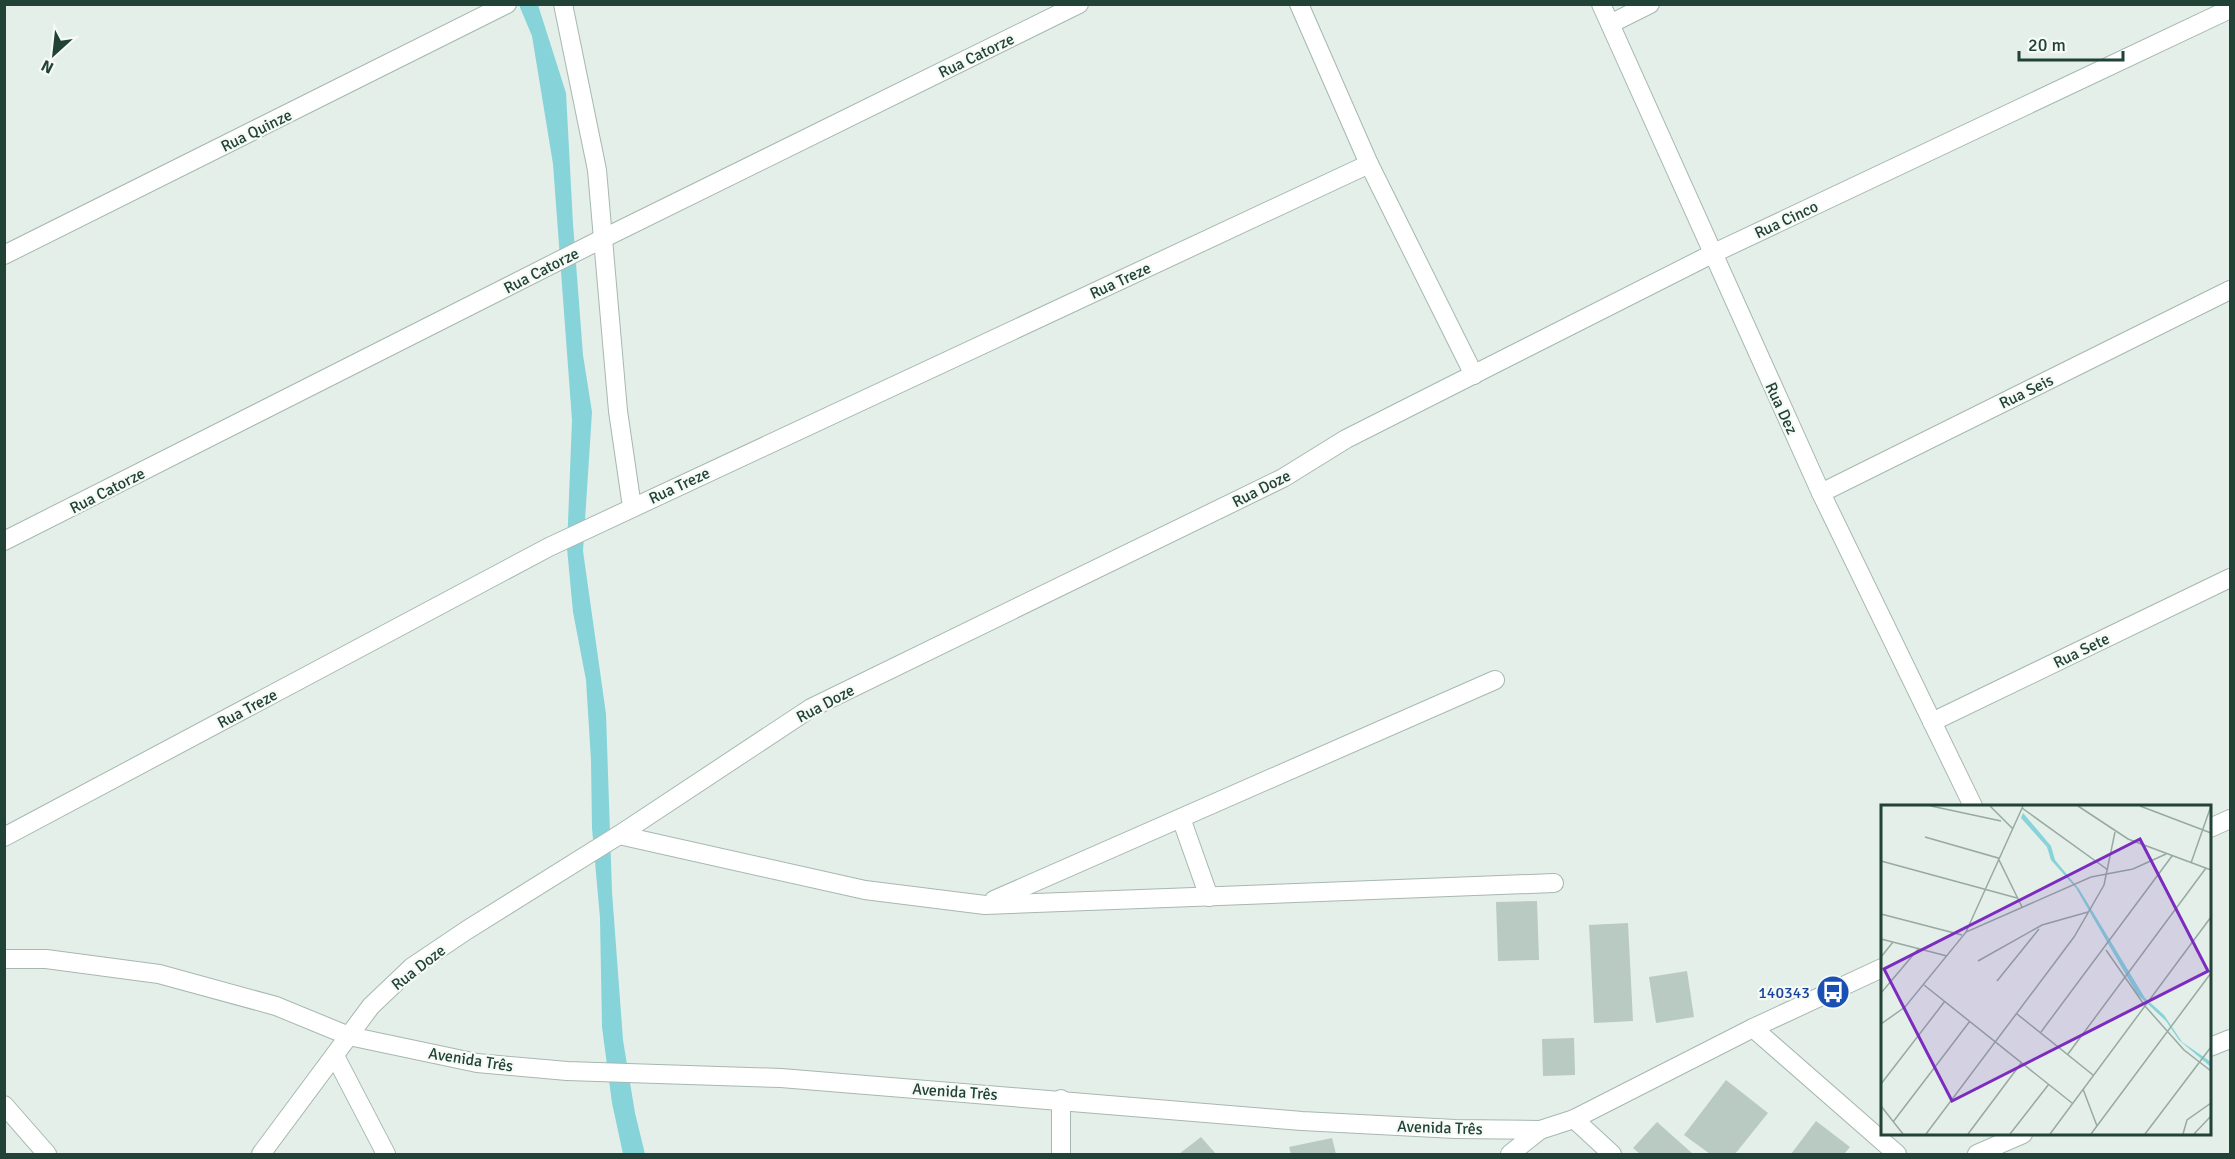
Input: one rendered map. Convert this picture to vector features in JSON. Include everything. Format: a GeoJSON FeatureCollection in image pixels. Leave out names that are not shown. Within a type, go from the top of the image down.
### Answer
{"type":"FeatureCollection","features":[{"type":"Feature","properties":{"kind":"street"},"geometry":{"type":"LineString","coordinates":[[563,4],[597,170],[618,411],[632,507]]}},
{"type":"Feature","properties":{"kind":"street","name":"Rua Catorze"},"geometry":{"type":"LineString","coordinates":[[4,541],[604,238],[1079,4]]}},
{"type":"Feature","properties":{"kind":"street"},"geometry":{"type":"LineString","coordinates":[[1299,4],[1369,164],[1474,375]]}},
{"type":"Feature","properties":{"kind":"street","name":"Rua Dez"},"geometry":{"type":"LineString","coordinates":[[1601,4],[1821,493],[1972,805]]}},
{"type":"Feature","properties":{"kind":"street"},"geometry":{"type":"LineString","coordinates":[[1610,24],[1650,4]]}},
{"type":"Feature","properties":{"kind":"street","name":"Rua Quinze"},"geometry":{"type":"LineString","coordinates":[[4,255],[500,8]]}},
{"type":"Feature","properties":{"kind":"street","name":"Rua Cinco"},"geometry":{"type":"LineString","coordinates":[[1346,439],[1712,254],[2230,9]]}},
{"type":"Feature","properties":{"kind":"street","name":"Rua Treze"},"geometry":{"type":"LineString","coordinates":[[4,837],[549,547],[1369,164]]}},
{"type":"Feature","properties":{"kind":"street","name":"Rua Seis"},"geometry":{"type":"LineString","coordinates":[[1821,493],[2230,290]]}},
{"type":"Feature","properties":{"kind":"street","name":"Rua Doze"},"geometry":{"type":"LineString","coordinates":[[261,1155],[371,1006],[412,967],[619,835],[811,708],[1283,478],[1346,439]]}},
{"type":"Feature","properties":{"kind":"street","name":"Rua Sete"},"geometry":{"type":"LineString","coordinates":[[1932,722],[2230,578]]}},
{"type":"Feature","properties":{"kind":"street"},"geometry":{"type":"LineString","coordinates":[[985,905],[1495,680]]}},
{"type":"Feature","properties":{"kind":"street"},"geometry":{"type":"LineString","coordinates":[[1181,818],[1209,897]]}},
{"type":"Feature","properties":{"kind":"street"},"geometry":{"type":"LineString","coordinates":[[2211,828],[2230,819]]}},
{"type":"Feature","properties":{"kind":"street"},"geometry":{"type":"LineString","coordinates":[[619,835],[865,890],[985,905],[1554,883]]}},
{"type":"Feature","properties":{"kind":"street","name":"Avenida Três"},"geometry":{"type":"LineString","coordinates":[[4,959],[46,959],[159,975],[276,1006],[349,1036],[477,1063],[655,1076],[781,1078],[1062,1099],[1302,1121],[1455,1129],[1540,1130],[1574,1119],[1753,1028],[1881,968]]}},
{"type":"Feature","properties":{"kind":"street"},"geometry":{"type":"LineString","coordinates":[[1753,1028],[1897,1155]]}},
{"type":"Feature","properties":{"kind":"street"},"geometry":{"type":"LineString","coordinates":[[2211,1047],[2230,1039]]}},
{"type":"Feature","properties":{"kind":"street"},"geometry":{"type":"LineString","coordinates":[[335,1056],[386,1155]]}},
{"type":"Feature","properties":{"kind":"street"},"geometry":{"type":"LineString","coordinates":[[1061,1155],[1062,1099]]}},
{"type":"Feature","properties":{"kind":"street"},"geometry":{"type":"LineString","coordinates":[[4,1106],[47,1155]]}},
{"type":"Feature","properties":{"kind":"street"},"geometry":{"type":"LineString","coordinates":[[1574,1119],[1612,1155]]}},
{"type":"Feature","properties":{"kind":"street"},"geometry":{"type":"LineString","coordinates":[[1510,1155],[1540,1130]]}},
{"type":"Feature","properties":{"kind":"street"},"geometry":{"type":"LineString","coordinates":[[1977,1155],[2021,1135]]}},
{"type":"Feature","properties":{"kind":"water"},"geometry":{"type":"Polygon","coordinates":[[[519,5],[538,5],[566,93],[583,355],[592,412],[583,551],[606,714],[612,892],[623,1040],[635,1113],[645,1154],[623,1154],[612,1103],[602,1027],[600,918],[592,828],[586,680],[573,612],[567,548],[572,420],[553,164],[532,36],[519,5]]]}},
{"type":"Feature","properties":{"kind":"building"},"geometry":{"type":"Polygon","coordinates":[[[1537,901],[1539,960],[1498,961],[1496,902],[1537,901]]]}},
{"type":"Feature","properties":{"kind":"building"},"geometry":{"type":"Polygon","coordinates":[[[1628,923],[1633,1021],[1594,1023],[1589,925],[1628,923]]]}},
{"type":"Feature","properties":{"kind":"building"},"geometry":{"type":"Polygon","coordinates":[[[1687,971],[1694,1017],[1656,1023],[1649,977],[1687,971]]]}},
{"type":"Feature","properties":{"kind":"building"},"geometry":{"type":"Polygon","coordinates":[[[1574,1038],[1575,1075],[1543,1076],[1542,1039],[1574,1038]]]}},
{"type":"Feature","properties":{"kind":"building"},"geometry":{"type":"Polygon","coordinates":[[[1726,1080],[1768,1113],[1735,1154],[1710,1154],[1684,1135],[1726,1080]]]}},
{"type":"Feature","properties":{"kind":"building"},"geometry":{"type":"Polygon","coordinates":[[[1816,1121],[1850,1147],[1844,1154],[1791,1154],[1816,1121]]]}},
{"type":"Feature","properties":{"kind":"building"},"geometry":{"type":"Polygon","coordinates":[[[1657,1122],[1693,1154],[1640,1154],[1633,1148],[1657,1122]]]}},
{"type":"Feature","properties":{"kind":"building"},"geometry":{"type":"Polygon","coordinates":[[[1201,1137],[1216,1154],[1179,1154],[1201,1137]]]}},
{"type":"Feature","properties":{"kind":"building"},"geometry":{"type":"Polygon","coordinates":[[[1332,1138],[1336,1154],[1291,1154],[1289,1147],[1332,1138]]]}},
{"type":"Feature","properties":{"kind":"place","name":"140343"},"geometry":{"type":"Point","coordinates":[1833,992]}}]}
